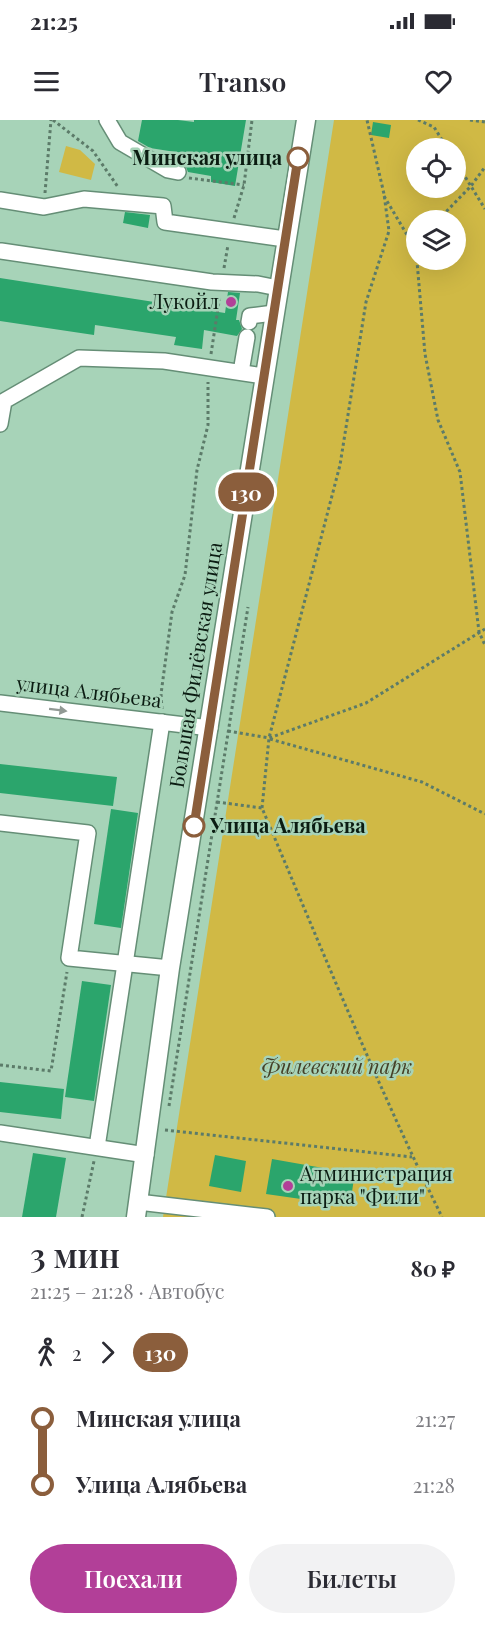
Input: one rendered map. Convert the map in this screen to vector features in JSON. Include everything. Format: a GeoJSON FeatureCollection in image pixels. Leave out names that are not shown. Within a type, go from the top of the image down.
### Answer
{"type":"FeatureCollection","features":[{"type":"Feature","properties":{"kind":"main road","name":"Большая Филёвская улица"},"geometry":{"type":"LineString","coordinates":[[137,1210],[170,968],[210,728],[285,239],[306,120]]}},
{"type":"Feature","properties":{"kind":"street"},"geometry":{"type":"LineString","coordinates":[[106,120],[120,142],[168,170],[178,172]]}},
{"type":"Feature","properties":{"kind":"street"},"geometry":{"type":"LineString","coordinates":[[0,200],[44,207],[84,199],[163,207],[165,222],[285,239]]}},
{"type":"Feature","properties":{"kind":"street"},"geometry":{"type":"LineString","coordinates":[[1,250],[278,288]]}},
{"type":"Feature","properties":{"kind":"street"},"geometry":{"type":"LineString","coordinates":[[241,372],[250,316],[274,313]]}},
{"type":"Feature","properties":{"kind":"street"},"geometry":{"type":"LineString","coordinates":[[0,424],[4,401],[79,358],[164,361],[264,376]]}},
{"type":"Feature","properties":{"kind":"street","name":"улица Алябьева"},"geometry":{"type":"LineString","coordinates":[[0,703],[210,728]]}},
{"type":"Feature","properties":{"kind":"street"},"geometry":{"type":"LineString","coordinates":[[97,1147],[162,722]]}},
{"type":"Feature","properties":{"kind":"street"},"geometry":{"type":"LineString","coordinates":[[0,823],[88,833],[69,958],[170,968]]}},
{"type":"Feature","properties":{"kind":"street"},"geometry":{"type":"LineString","coordinates":[[0,1133],[146,1155]]}},
{"type":"Feature","properties":{"kind":"street"},"geometry":{"type":"LineString","coordinates":[[137,1210],[267,1217]]}},
{"type":"Feature","properties":{"kind":"path"},"geometry":{"type":"LineString","coordinates":[[52,120],[93,151],[128,203]]}},
{"type":"Feature","properties":{"kind":"path"},"geometry":{"type":"LineString","coordinates":[[44,207],[52,120]]}},
{"type":"Feature","properties":{"kind":"path"},"geometry":{"type":"LineString","coordinates":[[240,201],[252,120]]}},
{"type":"Feature","properties":{"kind":"path"},"geometry":{"type":"LineString","coordinates":[[367,120],[384,194],[389,231],[366,302],[340,465],[269,738],[262,808],[340,995],[412,1157],[442,1217]]}},
{"type":"Feature","properties":{"kind":"path"},"geometry":{"type":"LineString","coordinates":[[418,120],[434,128],[440,138]]}},
{"type":"Feature","properties":{"kind":"path"},"geometry":{"type":"LineString","coordinates":[[470,120],[485,122]]}},
{"type":"Feature","properties":{"kind":"path"},"geometry":{"type":"LineString","coordinates":[[448,210],[471,186],[485,167]]}},
{"type":"Feature","properties":{"kind":"path"},"geometry":{"type":"LineString","coordinates":[[178,172],[182,177],[244,185]]}},
{"type":"Feature","properties":{"kind":"path"},"geometry":{"type":"LineString","coordinates":[[466,178],[485,209]]}},
{"type":"Feature","properties":{"kind":"path"},"geometry":{"type":"LineString","coordinates":[[384,194],[406,229]]}},
{"type":"Feature","properties":{"kind":"path"},"geometry":{"type":"LineString","coordinates":[[162,722],[161,694],[172,612],[185,575],[197,470],[208,425],[209,367],[230,232]]}},
{"type":"Feature","properties":{"kind":"path"},"geometry":{"type":"LineString","coordinates":[[417,270],[425,354],[438,420],[460,472],[479,632],[485,645]]}},
{"type":"Feature","properties":{"kind":"path"},"geometry":{"type":"LineString","coordinates":[[169,1108],[248,607]]}},
{"type":"Feature","properties":{"kind":"path"},"geometry":{"type":"LineString","coordinates":[[269,738],[366,703],[485,629]]}},
{"type":"Feature","properties":{"kind":"path"},"geometry":{"type":"LineString","coordinates":[[228,731],[269,738],[422,782],[485,814]]}},
{"type":"Feature","properties":{"kind":"path"},"geometry":{"type":"LineString","coordinates":[[217,802],[262,808]]}},
{"type":"Feature","properties":{"kind":"path"},"geometry":{"type":"LineString","coordinates":[[0,1065],[51,1071],[69,958]]}},
{"type":"Feature","properties":{"kind":"path"},"geometry":{"type":"LineString","coordinates":[[164,1140],[165,1130],[412,1157]]}},
{"type":"Feature","properties":{"kind":"path"},"geometry":{"type":"LineString","coordinates":[[82,1217],[97,1147]]}},
{"type":"Feature","properties":{"kind":"green space","name":"Филевский парк"},"geometry":{"type":"Polygon","coordinates":[[[334,120],[485,120],[485,1217],[163,1217],[334,120]]]}},
{"type":"Feature","properties":{"kind":"green space"},"geometry":{"type":"Polygon","coordinates":[[[66,146],[80,150],[95,164],[91,180],[59,172],[66,146]]]}},
{"type":"Feature","properties":{"kind":"building"},"geometry":{"type":"Polygon","coordinates":[[[142,120],[194,122],[194,120],[246,120],[235,186],[211,182],[211,176],[188,172],[186,167],[188,154],[150,148],[138,141],[142,120]]]}},
{"type":"Feature","properties":{"kind":"building"},"geometry":{"type":"Polygon","coordinates":[[[373,122],[391,125],[389,138],[371,135],[373,122]]]}},
{"type":"Feature","properties":{"kind":"building"},"geometry":{"type":"Polygon","coordinates":[[[125,212],[150,215],[148,228],[123,223],[125,212]]]}},
{"type":"Feature","properties":{"kind":"building"},"geometry":{"type":"Polygon","coordinates":[[[0,278],[225,313],[228,292],[240,293],[236,320],[239,320],[242,329],[237,336],[204,330],[202,349],[174,345],[176,337],[95,325],[94,335],[0,321],[0,278]]]}},
{"type":"Feature","properties":{"kind":"building"},"geometry":{"type":"Polygon","coordinates":[[[0,764],[117,777],[113,806],[0,793],[0,764]]]}},
{"type":"Feature","properties":{"kind":"building"},"geometry":{"type":"Polygon","coordinates":[[[111,809],[138,813],[121,928],[94,924],[111,809]]]}},
{"type":"Feature","properties":{"kind":"building"},"geometry":{"type":"Polygon","coordinates":[[[82,981],[111,985],[94,1101],[65,1097],[82,981]]]}},
{"type":"Feature","properties":{"kind":"building"},"geometry":{"type":"Polygon","coordinates":[[[0,1082],[64,1089],[61,1119],[0,1112],[0,1082]]]}},
{"type":"Feature","properties":{"kind":"building"},"geometry":{"type":"Polygon","coordinates":[[[33,1153],[66,1158],[56,1217],[22,1217],[33,1153]]]}},
{"type":"Feature","properties":{"kind":"building"},"geometry":{"type":"Polygon","coordinates":[[[215,1155],[246,1161],[241,1192],[209,1186],[215,1155]]]}},
{"type":"Feature","properties":{"kind":"building"},"geometry":{"type":"Polygon","coordinates":[[[272,1159],[323,1168],[322,1173],[354,1178],[350,1206],[266,1194],[272,1159]]]}},
{"type":"Feature","properties":{"kind":"bus line","name":"130"},"geometry":{"type":"LineString","coordinates":[[194,826],[298,158]]}},
{"type":"Feature","properties":{"kind":"place","name":"Минская улица"},"geometry":{"type":"Point","coordinates":[298,158]}},
{"type":"Feature","properties":{"kind":"place","name":"Лукойл"},"geometry":{"type":"Point","coordinates":[231,302]}},
{"type":"Feature","properties":{"kind":"place","name":"Улица Алябьева"},"geometry":{"type":"Point","coordinates":[194,826]}},
{"type":"Feature","properties":{"kind":"place","name":"Администрация парка \"Фили\""},"geometry":{"type":"Point","coordinates":[288,1186]}}]}
